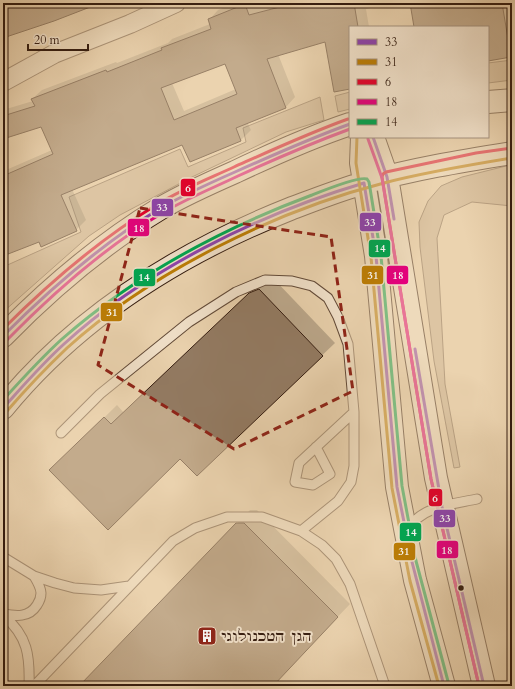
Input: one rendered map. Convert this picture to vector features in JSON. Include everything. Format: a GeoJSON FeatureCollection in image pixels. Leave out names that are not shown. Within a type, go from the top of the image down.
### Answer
{"type":"FeatureCollection","features":[{"type":"Feature","properties":{"kind":"street"},"geometry":{"type":"LineString","coordinates":[[3,82],[54,54],[130,24],[176,3]]}},
{"type":"Feature","properties":{"kind":"street"},"geometry":{"type":"LineString","coordinates":[[489,102],[512,100]]}},
{"type":"Feature","properties":{"kind":"street"},"geometry":{"type":"LineString","coordinates":[[3,336],[40,299],[72,271],[100,249],[162,208],[261,159],[349,124]]}},
{"type":"Feature","properties":{"kind":"street"},"geometry":{"type":"LineString","coordinates":[[362,138],[361,163],[376,256],[397,487],[415,580],[444,686]]}},
{"type":"Feature","properties":{"kind":"street"},"geometry":{"type":"LineString","coordinates":[[373,138],[387,177],[436,478],[484,686]]}},
{"type":"Feature","properties":{"kind":"street"},"geometry":{"type":"LineString","coordinates":[[3,408],[46,360],[62,346],[100,315],[148,280],[191,254],[255,223],[322,196],[387,177],[476,158],[512,153]]}},
{"type":"Feature","properties":{"kind":"lane"},"geometry":{"type":"LineString","coordinates":[[61,433],[100,394],[189,322],[236,292],[265,280],[292,282],[312,286],[328,298],[338,317],[348,344],[354,412],[354,466],[351,482],[338,501],[302,531]]}},
{"type":"Feature","properties":{"kind":"lane"},"geometry":{"type":"LineString","coordinates":[[316,447],[354,412]]}},
{"type":"Feature","properties":{"kind":"lane"},"geometry":{"type":"LineString","coordinates":[[406,535],[411,524],[418,517],[442,507],[477,499]]}},
{"type":"Feature","properties":{"kind":"lane"},"geometry":{"type":"LineString","coordinates":[[34,686],[173,541],[195,528],[227,517],[262,517],[302,531],[322,545],[336,559],[350,584],[385,686]]}},
{"type":"Feature","properties":{"kind":"lane"},"geometry":{"type":"LineString","coordinates":[[3,557],[34,576],[55,583],[88,590],[101,590],[129,586]]}},
{"type":"Feature","properties":{"kind":"lane"},"geometry":{"type":"LineString","coordinates":[[3,615],[26,615],[34,609],[39,602],[41,594],[34,576]]}},
{"type":"Feature","properties":{"kind":"lane"},"geometry":{"type":"LineString","coordinates":[[3,615],[12,623],[26,645],[30,665],[29,686]]}},
{"type":"Feature","properties":{"kind":"highlighted area"},"geometry":{"type":"Polygon","coordinates":[[[140,208],[331,237],[353,391],[234,449],[98,365],[140,208]]]}},
{"type":"Feature","properties":{"kind":"shaded area"},"geometry":{"type":"Polygon","coordinates":[[[512,60],[512,80],[489,83],[489,63],[512,60]]]}},
{"type":"Feature","properties":{"kind":"shaded area"},"geometry":{"type":"Polygon","coordinates":[[[349,92],[349,109],[338,112],[335,96],[349,92]]]}},
{"type":"Feature","properties":{"kind":"shaded area"},"geometry":{"type":"Polygon","coordinates":[[[320,97],[324,120],[286,132],[192,177],[120,215],[89,236],[3,312],[3,267],[81,232],[69,197],[180,149],[188,167],[246,142],[243,128],[320,97]]]}},
{"type":"Feature","properties":{"kind":"shaded area"},"geometry":{"type":"Polygon","coordinates":[[[512,165],[512,206],[472,202],[444,215],[437,238],[445,384],[460,467],[454,468],[434,361],[420,247],[419,222],[428,201],[441,186],[462,177],[512,165]]]}},
{"type":"Feature","properties":{"kind":"building"},"geometry":{"type":"Polygon","coordinates":[[[3,3],[98,3],[98,4],[3,38],[3,3]]]}},
{"type":"Feature","properties":{"kind":"building"},"geometry":{"type":"Polygon","coordinates":[[[295,3],[354,3],[358,26],[349,26],[349,89],[334,92],[325,42],[267,59],[286,108],[236,128],[241,141],[190,162],[182,145],[61,195],[77,231],[41,247],[39,242],[3,256],[3,176],[53,154],[41,127],[3,139],[3,116],[35,106],[31,99],[106,70],[107,72],[162,50],[161,48],[211,29],[208,19],[245,4],[249,15],[295,3]],[[225,64],[161,88],[174,120],[237,94],[225,64]]]}},
{"type":"Feature","properties":{"kind":"building"},"geometry":{"type":"Polygon","coordinates":[[[410,3],[502,3],[511,57],[489,61],[489,26],[414,26],[410,3]]]}},
{"type":"Feature","properties":{"kind":"building"},"geometry":{"type":"Polygon","coordinates":[[[259,289],[323,356],[197,476],[180,459],[108,530],[49,470],[104,417],[111,424],[249,293],[259,289]]]}},
{"type":"Feature","properties":{"kind":"building"},"geometry":{"type":"Polygon","coordinates":[[[236,523],[244,523],[338,617],[273,686],[79,686],[236,523]]]}},
{"type":"Feature","properties":{"kind":"transit line","name":"6"},"geometry":{"type":"LineString","coordinates":[[3,329],[39,294],[96,246],[116,231],[158,204],[186,189],[262,154],[348,119]]}},
{"type":"Feature","properties":{"kind":"transit line","name":"33"},"geometry":{"type":"LineString","coordinates":[[3,336],[78,267],[118,236],[161,208],[188,193],[226,176],[349,124]]}},
{"type":"Feature","properties":{"kind":"transit line","name":"18"},"geometry":{"type":"LineString","coordinates":[[7,340],[62,287],[81,271],[143,225],[164,212],[266,163],[349,129]]}},
{"type":"Feature","properties":{"kind":"transit line","name":"31"},"geometry":{"type":"LineString","coordinates":[[357,138],[356,163],[371,257],[392,488],[410,581],[439,686]]}},
{"type":"Feature","properties":{"kind":"transit line","name":"33"},"geometry":{"type":"LineString","coordinates":[[373,138],[387,177],[394,219]]}},
{"type":"Feature","properties":{"kind":"transit line","name":"18"},"geometry":{"type":"LineString","coordinates":[[368,139],[382,178],[431,479],[479,686]]}},
{"type":"Feature","properties":{"kind":"transit line","name":"6"},"geometry":{"type":"LineString","coordinates":[[479,686],[431,479],[382,177],[386,172],[476,153],[511,148]]}},
{"type":"Feature","properties":{"kind":"transit line","name":"31"},"geometry":{"type":"LineString","coordinates":[[7,411],[67,348],[100,320],[175,270],[216,248],[258,227],[343,195],[416,175],[512,158]]}},
{"type":"Feature","properties":{"kind":"transit line","name":"14"},"geometry":{"type":"LineString","coordinates":[[3,400],[39,361],[62,339],[119,294],[149,274],[212,239],[278,208],[332,187],[356,180],[367,179],[369,182],[381,256],[402,486],[416,561],[449,685]]}},
{"type":"Feature","properties":{"kind":"transit line","name":"33"},"geometry":{"type":"LineString","coordinates":[[3,408],[40,367],[64,344],[96,317],[130,292],[205,247],[244,228],[284,211],[364,183],[376,256],[397,487],[412,562],[444,686]]}},
{"type":"Feature","properties":{"kind":"transit line","name":"33"},"geometry":{"type":"LineString","coordinates":[[415,349],[442,507],[484,686]]}},
{"type":"Feature","properties":{"kind":"place","name":"הגן הטכנולוגי"},"geometry":{"type":"Point","coordinates":[207,636]}}]}
